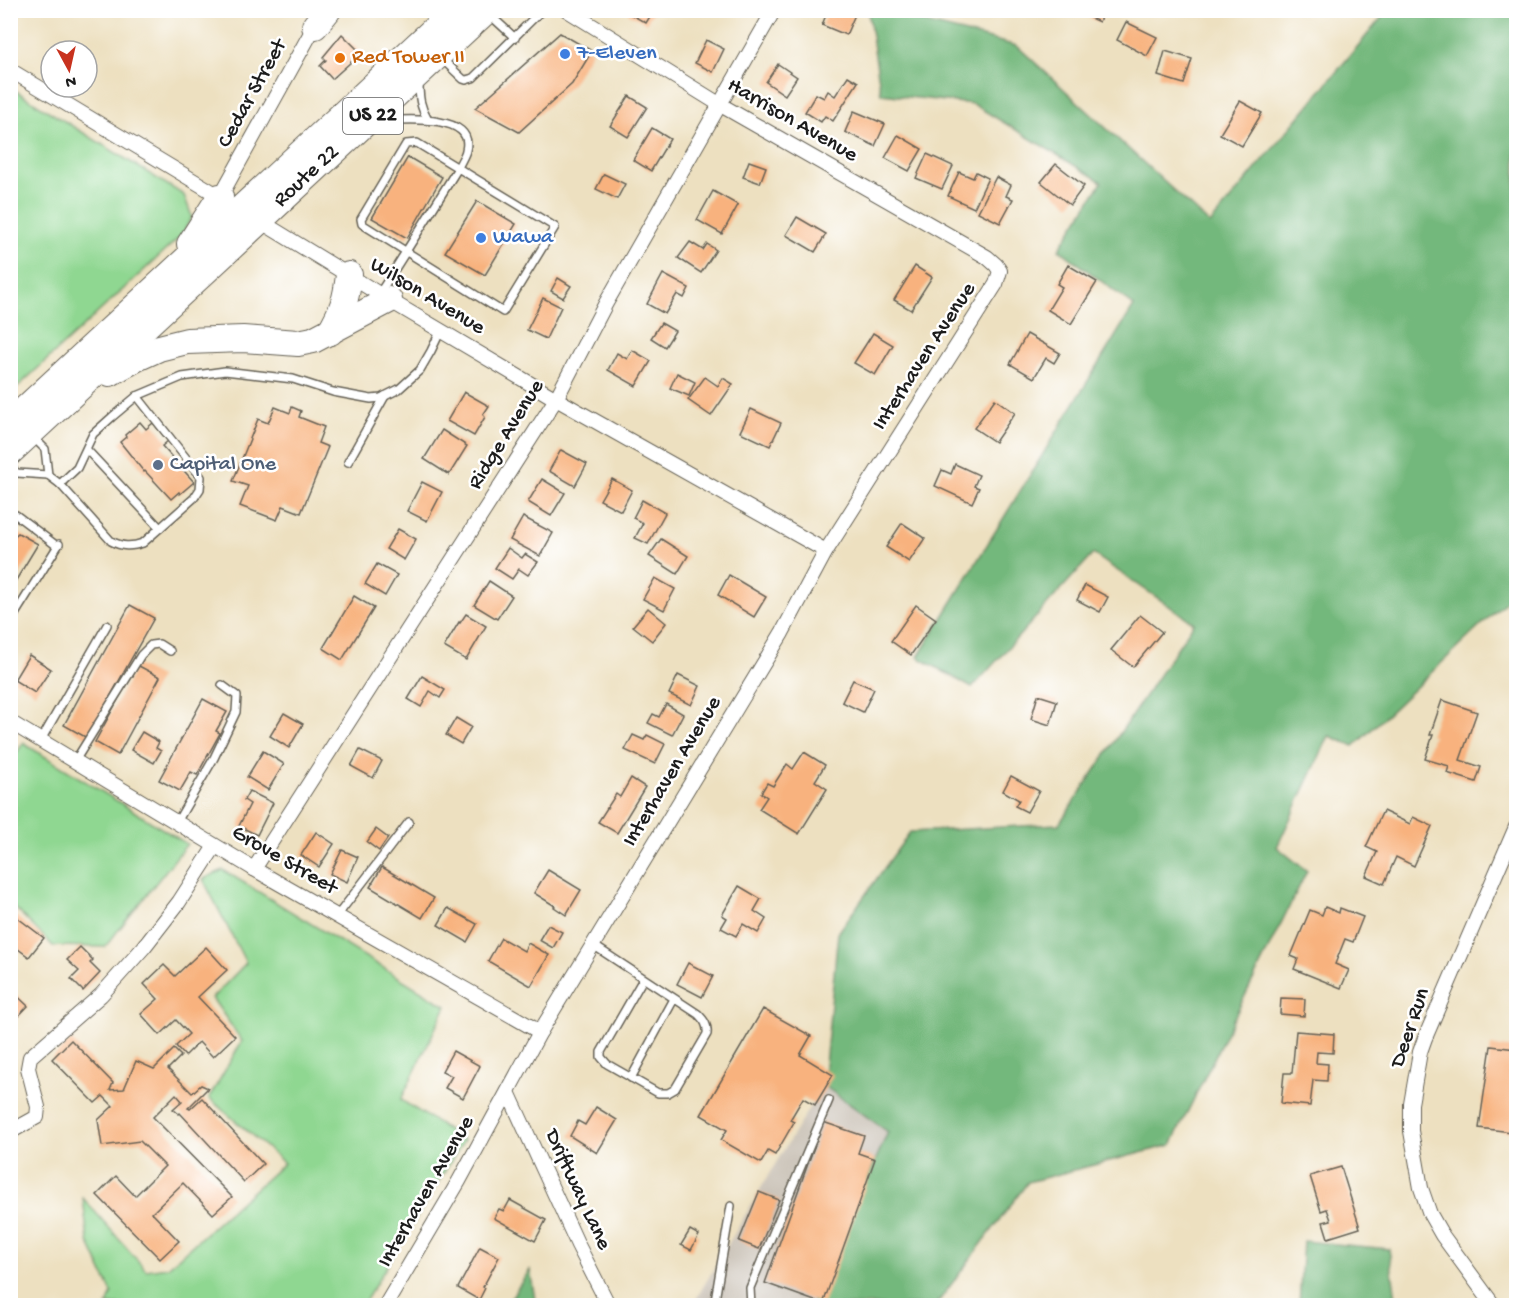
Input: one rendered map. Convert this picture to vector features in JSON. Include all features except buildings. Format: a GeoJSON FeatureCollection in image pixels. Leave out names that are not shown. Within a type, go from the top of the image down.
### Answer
{"type":"FeatureCollection","features":[{"type":"Feature","properties":{"kind":"highway","name":"US 22"},"geometry":{"type":"LineString","coordinates":[[10,452],[20,428],[173,272],[455,10]]}},
{"type":"Feature","properties":{"kind":"highway","name":"Route 22"},"geometry":{"type":"LineString","coordinates":[[240,209],[368,121],[487,11]]}},
{"type":"Feature","properties":{"kind":"highway","name":"US 22"},"geometry":{"type":"LineString","coordinates":[[20,428],[51,414],[240,209]]}},
{"type":"Feature","properties":{"kind":"highway"},"geometry":{"type":"LineString","coordinates":[[330,332],[342,311],[347,295],[349,275]]}},
{"type":"Feature","properties":{"kind":"highway"},"geometry":{"type":"LineString","coordinates":[[51,414],[95,381],[159,348],[207,339],[298,343],[313,340],[330,332],[384,297]]}},
{"type":"Feature","properties":{"kind":"street","name":"Harrison Avenue"},"geometry":{"type":"LineString","coordinates":[[567,10],[719,104],[987,257],[996,265]]}},
{"type":"Feature","properties":{"kind":"street","name":"Ridge Avenue"},"geometry":{"type":"LineString","coordinates":[[254,868],[556,399],[606,303],[774,10]]}},
{"type":"Feature","properties":{"kind":"street","name":"Cedar Street"},"geometry":{"type":"LineString","coordinates":[[240,209],[322,16]]}},
{"type":"Feature","properties":{"kind":"street","name":"Wilson Avenue"},"geometry":{"type":"LineString","coordinates":[[10,70],[556,399],[826,551]]}},
{"type":"Feature","properties":{"kind":"street","name":"Interhaven Avenue"},"geometry":{"type":"LineString","coordinates":[[385,1305],[459,1181],[540,1032],[782,633],[826,551],[996,284],[1000,271],[996,265]]}},
{"type":"Feature","properties":{"kind":"street","name":"Grove Street"},"geometry":{"type":"LineString","coordinates":[[10,722],[215,846],[540,1032]]}},
{"type":"Feature","properties":{"kind":"street","name":"Deer Run"},"geometry":{"type":"LineString","coordinates":[[1494,1305],[1442,1235],[1430,1214],[1421,1188],[1411,1131],[1411,1104],[1420,1052],[1425,1038],[1516,827]]}},
{"type":"Feature","properties":{"kind":"street"},"geometry":{"type":"LineString","coordinates":[[10,1132],[37,1117],[38,1107],[28,1068],[30,1058],[101,995],[144,947],[179,902],[215,846]]}},
{"type":"Feature","properties":{"kind":"street","name":"Driftway Lane"},"geometry":{"type":"LineString","coordinates":[[508,1092],[578,1245],[609,1305]]}},
{"type":"Feature","properties":{"kind":"lane"},"geometry":{"type":"LineString","coordinates":[[438,55],[463,80],[473,78],[542,10]]}},
{"type":"Feature","properties":{"kind":"lane"},"geometry":{"type":"LineString","coordinates":[[487,11],[515,38]]}},
{"type":"Feature","properties":{"kind":"lane"},"geometry":{"type":"LineString","coordinates":[[418,74],[422,111],[428,120]]}},
{"type":"Feature","properties":{"kind":"lane"},"geometry":{"type":"LineString","coordinates":[[368,121],[428,120],[449,124],[459,129],[464,135],[466,150],[458,168],[426,219],[414,231],[384,297]]}},
{"type":"Feature","properties":{"kind":"lane"},"geometry":{"type":"LineString","coordinates":[[417,143],[458,168],[555,227],[503,312],[362,224],[361,219],[373,206],[399,162],[406,144],[417,143]]}},
{"type":"Feature","properties":{"kind":"lane"},"geometry":{"type":"LineString","coordinates":[[437,185],[444,190]]}},
{"type":"Feature","properties":{"kind":"lane"},"geometry":{"type":"LineString","coordinates":[[428,200],[435,204]]}},
{"type":"Feature","properties":{"kind":"lane"},"geometry":{"type":"LineString","coordinates":[[419,215],[426,219]]}},
{"type":"Feature","properties":{"kind":"lane"},"geometry":{"type":"LineString","coordinates":[[60,484],[77,468],[93,434],[112,417],[137,396],[182,377],[225,371],[293,379],[333,392],[371,399],[385,396],[399,389],[420,370],[441,330]]}},
{"type":"Feature","properties":{"kind":"lane"},"geometry":{"type":"LineString","coordinates":[[10,467],[17,473],[48,475],[60,484],[111,541],[132,547],[143,543],[194,498],[200,489],[201,477],[137,396]]}},
{"type":"Feature","properties":{"kind":"lane"},"geometry":{"type":"LineString","coordinates":[[348,462],[385,396]]}},
{"type":"Feature","properties":{"kind":"lane"},"geometry":{"type":"LineString","coordinates":[[20,428],[45,449],[48,475]]}},
{"type":"Feature","properties":{"kind":"lane"},"geometry":{"type":"LineString","coordinates":[[87,450],[160,528]]}},
{"type":"Feature","properties":{"kind":"lane"},"geometry":{"type":"LineString","coordinates":[[10,513],[58,545],[10,622]]}},
{"type":"Feature","properties":{"kind":"lane"},"geometry":{"type":"LineString","coordinates":[[41,740],[107,625]]}},
{"type":"Feature","properties":{"kind":"lane"},"geometry":{"type":"LineString","coordinates":[[75,761],[141,655],[151,645],[159,644],[170,651]]}},
{"type":"Feature","properties":{"kind":"lane"},"geometry":{"type":"LineString","coordinates":[[177,822],[214,758],[236,712],[237,696],[222,685]]}},
{"type":"Feature","properties":{"kind":"lane"},"geometry":{"type":"LineString","coordinates":[[337,916],[409,822]]}},
{"type":"Feature","properties":{"kind":"lane"},"geometry":{"type":"LineString","coordinates":[[593,945],[698,1014],[705,1022],[707,1034],[675,1089],[664,1094],[657,1093],[607,1064],[601,1057],[601,1052],[643,979]]}},
{"type":"Feature","properties":{"kind":"lane"},"geometry":{"type":"LineString","coordinates":[[631,1078],[674,999]]}},
{"type":"Feature","properties":{"kind":"lane"},"geometry":{"type":"LineString","coordinates":[[752,1305],[750,1288],[829,1100]]}},
{"type":"Feature","properties":{"kind":"lane"},"geometry":{"type":"LineString","coordinates":[[714,1305],[731,1206]]}},
{"type":"Feature","properties":{"kind":"shaded area"},"geometry":{"type":"Polygon","coordinates":[[[823,1085],[888,1132],[811,1305],[692,1306],[768,1176],[823,1085]]]}},
{"type":"Feature","properties":{"kind":"green space"},"geometry":{"type":"Polygon","coordinates":[[[868,11],[880,11],[1017,46],[1210,224],[1387,11],[1516,11],[1516,592],[1354,746],[1329,736],[1277,847],[1307,871],[1171,1145],[1028,1182],[936,1305],[811,1306],[888,1132],[823,1085],[838,933],[910,832],[1059,824],[1194,623],[1093,554],[972,688],[918,657],[1134,306],[1059,249],[1102,182],[973,104],[881,94],[868,11]]]}},
{"type":"Feature","properties":{"kind":"green space"},"geometry":{"type":"Polygon","coordinates":[[[11,88],[184,195],[192,217],[181,236],[11,393],[11,88]]]}},
{"type":"Feature","properties":{"kind":"green space"},"geometry":{"type":"Polygon","coordinates":[[[23,743],[187,844],[105,947],[53,946],[11,904],[11,762],[23,743]]]}},
{"type":"Feature","properties":{"kind":"green space"},"geometry":{"type":"Polygon","coordinates":[[[223,870],[446,1006],[401,1100],[464,1140],[363,1305],[107,1305],[112,1293],[88,1241],[83,1198],[146,1270],[168,1267],[284,1163],[209,1098],[242,1041],[212,998],[246,963],[203,879],[223,870]]]}},
{"type":"Feature","properties":{"kind":"green space"},"geometry":{"type":"Polygon","coordinates":[[[1303,1241],[1389,1249],[1397,1305],[1299,1305],[1303,1241]]]}},
{"type":"Feature","properties":{"kind":"green space"},"geometry":{"type":"Polygon","coordinates":[[[530,1270],[536,1305],[506,1305],[530,1270]]]}},
{"type":"Feature","properties":{"kind":"place","name":"7-Eleven"},"geometry":{"type":"Point","coordinates":[565,54]}},
{"type":"Feature","properties":{"kind":"place","name":"Red Tower II"},"geometry":{"type":"Point","coordinates":[340,58]}},
{"type":"Feature","properties":{"kind":"place","name":"Wawa"},"geometry":{"type":"Point","coordinates":[481,238]}},
{"type":"Feature","properties":{"kind":"place","name":"Capital One"},"geometry":{"type":"Point","coordinates":[158,465]}}]}
